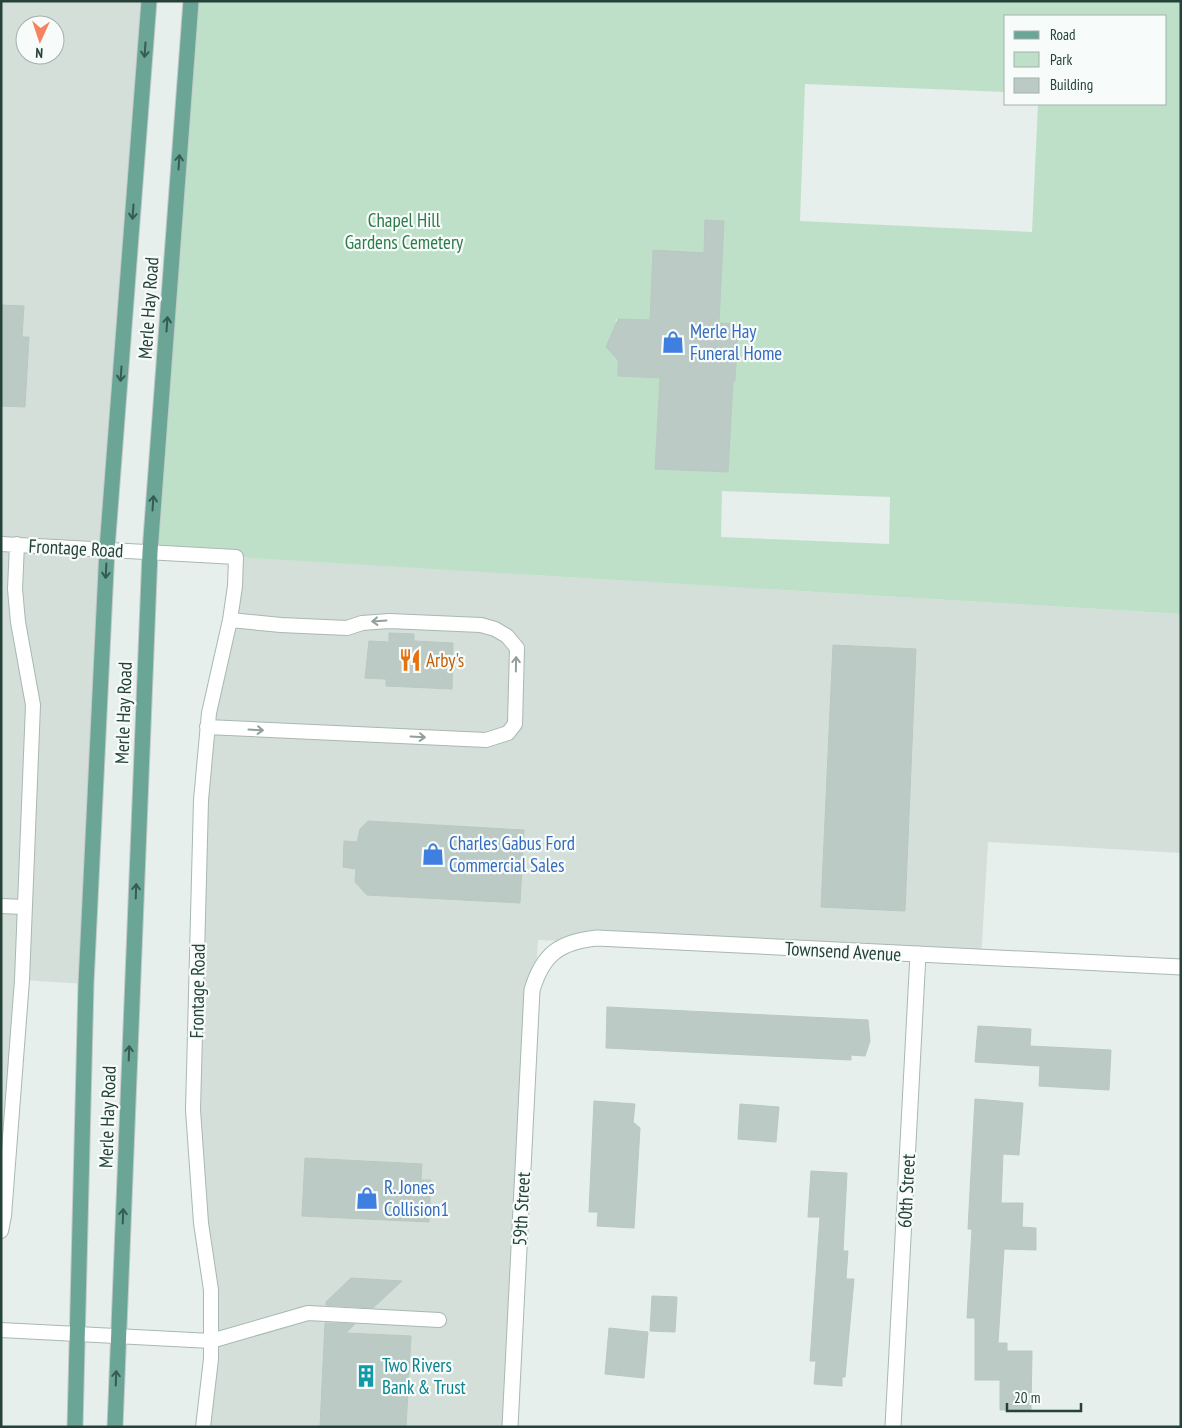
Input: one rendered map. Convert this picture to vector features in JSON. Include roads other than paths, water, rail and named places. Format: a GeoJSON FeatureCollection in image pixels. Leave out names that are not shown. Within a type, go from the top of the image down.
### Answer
{"type":"FeatureCollection","features":[{"type":"Feature","properties":{"kind":"main road","name":"Merle Hay Road"},"geometry":{"type":"LineString","coordinates":[[75,1427],[86,984],[107,549],[149,1]]}},
{"type":"Feature","properties":{"kind":"main road","name":"Merle Hay Road"},"geometry":{"type":"LineString","coordinates":[[114,1427],[150,552],[191,1]]}},
{"type":"Feature","properties":{"kind":"street","name":"Townsend Avenue"},"geometry":{"type":"LineString","coordinates":[[532,990],[537,972],[554,952],[576,940],[597,938],[1181,968]]}},
{"type":"Feature","properties":{"kind":"street","name":"60th Street"},"geometry":{"type":"LineString","coordinates":[[893,1427],[918,954]]}},
{"type":"Feature","properties":{"kind":"street","name":"59th Street"},"geometry":{"type":"LineString","coordinates":[[510,1427],[532,990]]}},
{"type":"Feature","properties":{"kind":"lane"},"geometry":{"type":"LineString","coordinates":[[1,544],[17,544]]}},
{"type":"Feature","properties":{"kind":"lane","name":"Frontage Road"},"geometry":{"type":"LineString","coordinates":[[1,1231],[4,1216],[22,980],[33,705],[14,589],[17,544],[236,557],[235,586],[230,620],[209,713],[201,800],[194,1110],[201,1223],[211,1290],[211,1359],[203,1427]]}},
{"type":"Feature","properties":{"kind":"lane"},"geometry":{"type":"LineString","coordinates":[[207,727],[486,740],[508,733],[515,724],[517,648],[507,636],[496,629],[481,625],[389,621],[362,622],[347,628],[281,625],[230,620]]}},
{"type":"Feature","properties":{"kind":"lane"},"geometry":{"type":"LineString","coordinates":[[1,906],[24,907]]}},
{"type":"Feature","properties":{"kind":"lane"},"geometry":{"type":"LineString","coordinates":[[1,1330],[211,1340],[308,1313],[440,1320]]}},
{"type":"Feature","properties":{"kind":"place","name":"Merle Hay Funeral Home"},"geometry":{"type":"Point","coordinates":[673,342]}},
{"type":"Feature","properties":{"kind":"place","name":"Arby's"},"geometry":{"type":"Point","coordinates":[410,660]}},
{"type":"Feature","properties":{"kind":"place","name":"Charles Gabus Ford Commercial Sales"},"geometry":{"type":"Point","coordinates":[433,854]}},
{"type":"Feature","properties":{"kind":"place","name":"R. Jones Collision1"},"geometry":{"type":"Point","coordinates":[367,1198]}},
{"type":"Feature","properties":{"kind":"place","name":"Two Rivers Bank & Trust"},"geometry":{"type":"Point","coordinates":[366,1376]}},
{"type":"Feature","properties":{"kind":"park label","name":"Chapel Hill Gardens Cemetery"},"geometry":{"type":"Point","coordinates":[404,231]}}]}
